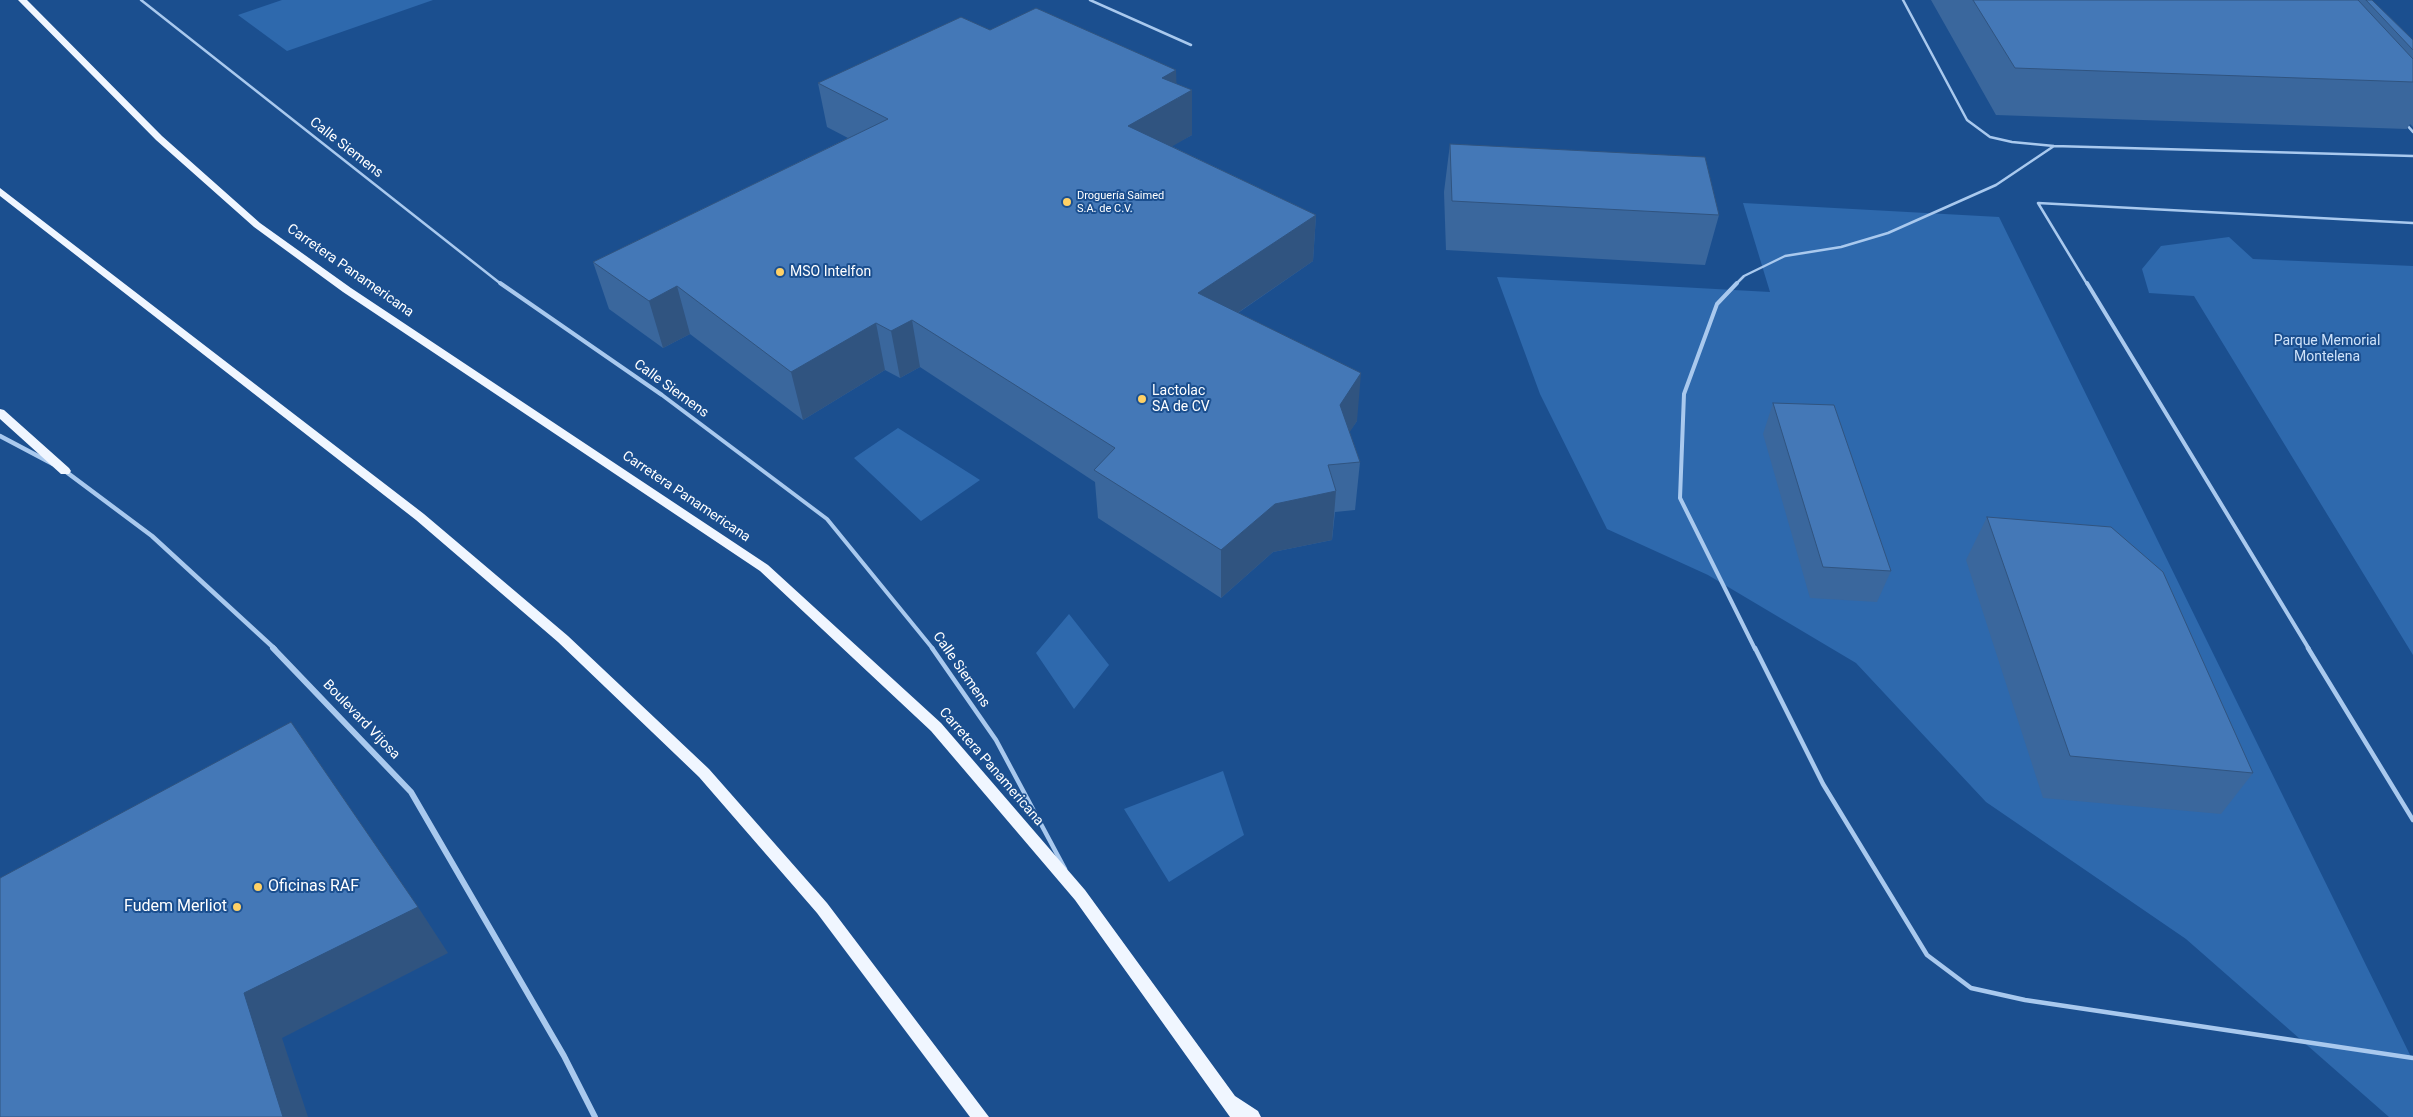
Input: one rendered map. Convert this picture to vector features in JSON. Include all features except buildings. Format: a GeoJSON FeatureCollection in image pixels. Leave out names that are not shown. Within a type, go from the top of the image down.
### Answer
{"type":"FeatureCollection","features":[{"type":"Feature","properties":{"kind":"main road","name":"Carretera Panamericana"},"geometry":{"type":"LineString","coordinates":[[22,0],[159,138],[257,225],[347,290],[764,568],[936,726],[1080,895],[1240,1117]]}},
{"type":"Feature","properties":{"kind":"main road"},"geometry":{"type":"LineString","coordinates":[[0,191],[420,517],[563,639],[704,773],[822,908],[980,1117]]}},
{"type":"Feature","properties":{"kind":"main road"},"geometry":{"type":"LineString","coordinates":[[0,413],[65,470]]}},
{"type":"Feature","properties":{"kind":"main road"},"geometry":{"type":"LineString","coordinates":[[1229,1101],[1252,1117]]}},
{"type":"Feature","properties":{"kind":"street","name":"Boulevard Vijosa"},"geometry":{"type":"LineString","coordinates":[[0,436],[65,470],[152,536],[274,648],[411,792],[564,1056],[595,1117]]}},
{"type":"Feature","properties":{"kind":"lane","name":"Calle Siemens"},"geometry":{"type":"LineString","coordinates":[[141,0],[520,298],[662,395],[827,519],[884,586],[941,659],[996,740],[1080,895]]}},
{"type":"Feature","properties":{"kind":"lane"},"geometry":{"type":"LineString","coordinates":[[1090,0],[1191,45]]}},
{"type":"Feature","properties":{"kind":"lane"},"geometry":{"type":"LineString","coordinates":[[1903,0],[1967,120],[1990,137],[2012,142],[2054,146],[2413,156]]}},
{"type":"Feature","properties":{"kind":"lane"},"geometry":{"type":"LineString","coordinates":[[2400,117],[2413,132]]}},
{"type":"Feature","properties":{"kind":"lane"},"geometry":{"type":"LineString","coordinates":[[2054,146],[1996,186],[1888,233],[1841,247],[1785,256],[1744,276],[1717,304],[1684,394],[1680,498],[1823,784],[1927,955],[1971,988],[2016,998],[2413,1058]]}},
{"type":"Feature","properties":{"kind":"lane"},"geometry":{"type":"LineString","coordinates":[[2413,223],[2038,203],[2413,820]]}},
{"type":"Feature","properties":{"kind":"green space"},"geometry":{"type":"Polygon","coordinates":[[[282,0],[433,0],[287,51],[238,15],[282,0]]]}},
{"type":"Feature","properties":{"kind":"green space"},"geometry":{"type":"Polygon","coordinates":[[[1743,203],[1999,217],[2413,1061],[2413,1117],[2389,1117],[2186,939],[1986,802],[1856,663],[1708,575],[1607,529],[1540,394],[1497,277],[1770,292],[1743,203]]]}},
{"type":"Feature","properties":{"kind":"green space","name":"Parque Memorial Montelena"},"geometry":{"type":"Polygon","coordinates":[[[2229,237],[2253,259],[2413,266],[2413,655],[2194,296],[2149,293],[2142,269],[2161,246],[2229,237]]]}},
{"type":"Feature","properties":{"kind":"green space"},"geometry":{"type":"Polygon","coordinates":[[[898,428],[980,480],[921,521],[854,458],[898,428]]]}},
{"type":"Feature","properties":{"kind":"green space"},"geometry":{"type":"Polygon","coordinates":[[[1069,614],[1109,665],[1074,709],[1036,653],[1069,614]]]}},
{"type":"Feature","properties":{"kind":"green space"},"geometry":{"type":"Polygon","coordinates":[[[1223,771],[1244,835],[1169,882],[1124,809],[1223,771]]]}},
{"type":"Feature","properties":{"kind":"place","name":"Droguería Saimed S.A. de C.V."},"geometry":{"type":"Point","coordinates":[1067,202]}},
{"type":"Feature","properties":{"kind":"place","name":"MSO Intelfon"},"geometry":{"type":"Point","coordinates":[780,272]}},
{"type":"Feature","properties":{"kind":"place","name":"Lactolac SA de CV"},"geometry":{"type":"Point","coordinates":[1142,399]}},
{"type":"Feature","properties":{"kind":"place","name":"Oficinas RAF"},"geometry":{"type":"Point","coordinates":[258,887]}},
{"type":"Feature","properties":{"kind":"place","name":"Fudem Merliot"},"geometry":{"type":"Point","coordinates":[237,907]}}]}
